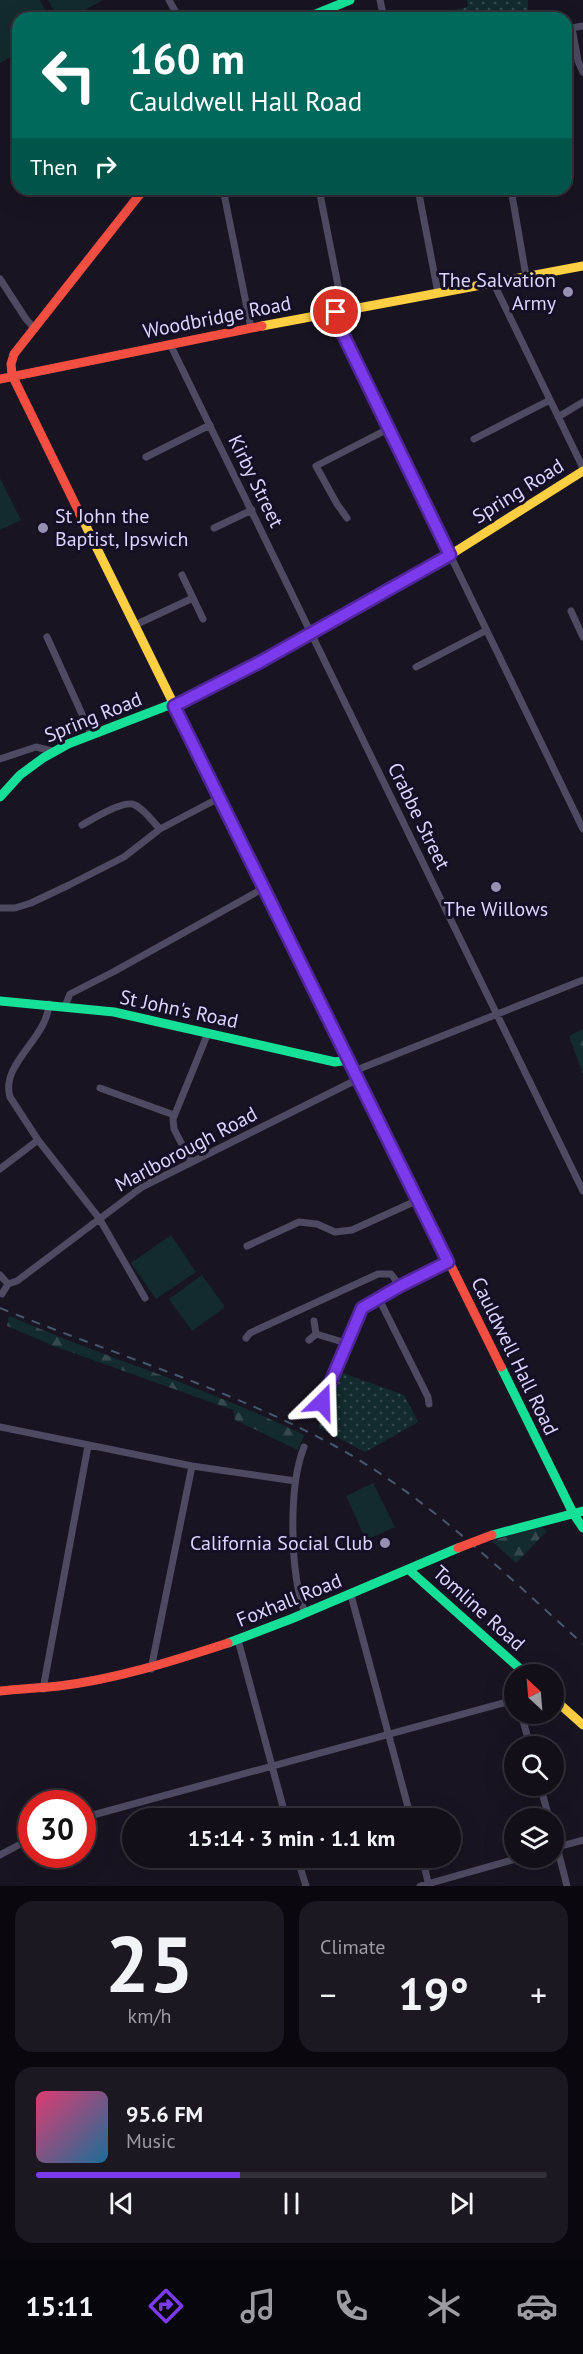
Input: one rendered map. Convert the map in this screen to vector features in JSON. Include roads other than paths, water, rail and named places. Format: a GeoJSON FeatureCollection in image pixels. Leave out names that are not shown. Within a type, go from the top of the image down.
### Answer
{"type":"FeatureCollection","features":[{"type":"Feature","properties":{"kind":"street"},"geometry":{"type":"LineString","coordinates":[[321,12],[350,0]]}},
{"type":"Feature","properties":{"kind":"street"},"geometry":{"type":"LineString","coordinates":[[572,39],[583,71]]}},
{"type":"Feature","properties":{"kind":"street"},"geometry":{"type":"LineString","coordinates":[[12,375],[11,364],[14,354],[139,195]]}},
{"type":"Feature","properties":{"kind":"street"},"geometry":{"type":"LineString","coordinates":[[224,195],[251,328]]}},
{"type":"Feature","properties":{"kind":"street"},"geometry":{"type":"LineString","coordinates":[[320,195],[339,311],[339,326],[583,829]]}},
{"type":"Feature","properties":{"kind":"street"},"geometry":{"type":"LineString","coordinates":[[419,195],[438,293]]}},
{"type":"Feature","properties":{"kind":"street"},"geometry":{"type":"LineString","coordinates":[[512,195],[526,276]]}},
{"type":"Feature","properties":{"kind":"street","name":"Woodbridge Road"},"geometry":{"type":"LineString","coordinates":[[0,379],[251,328],[583,266]]}},
{"type":"Feature","properties":{"kind":"street"},"geometry":{"type":"LineString","coordinates":[[0,279],[34,328]]}},
{"type":"Feature","properties":{"kind":"street"},"geometry":{"type":"LineString","coordinates":[[494,282],[583,470]]}},
{"type":"Feature","properties":{"kind":"street","name":"Kirby Street"},"geometry":{"type":"LineString","coordinates":[[170,344],[312,633]]}},
{"type":"Feature","properties":{"kind":"street","name":"Cauldwell Hall Road"},"geometry":{"type":"LineString","coordinates":[[12,375],[448,1262],[573,1513],[583,1528]]}},
{"type":"Feature","properties":{"kind":"street"},"geometry":{"type":"LineString","coordinates":[[474,439],[550,400]]}},
{"type":"Feature","properties":{"kind":"street"},"geometry":{"type":"LineString","coordinates":[[558,417],[583,402]]}},
{"type":"Feature","properties":{"kind":"street"},"geometry":{"type":"LineString","coordinates":[[146,457],[210,425]]}},
{"type":"Feature","properties":{"kind":"street"},"geometry":{"type":"LineString","coordinates":[[347,518],[316,466],[388,429]]}},
{"type":"Feature","properties":{"kind":"street","name":"Spring Road"},"geometry":{"type":"LineString","coordinates":[[0,797],[34,764],[52,751],[91,734],[174,706],[312,633],[450,555],[583,470]]}},
{"type":"Feature","properties":{"kind":"street"},"geometry":{"type":"LineString","coordinates":[[214,528],[252,510]]}},
{"type":"Feature","properties":{"kind":"street"},"geometry":{"type":"LineString","coordinates":[[182,575],[203,619]]}},
{"type":"Feature","properties":{"kind":"street"},"geometry":{"type":"LineString","coordinates":[[135,625],[193,598]]}},
{"type":"Feature","properties":{"kind":"street"},"geometry":{"type":"LineString","coordinates":[[571,611],[583,637]]}},
{"type":"Feature","properties":{"kind":"street"},"geometry":{"type":"LineString","coordinates":[[416,667],[485,631]]}},
{"type":"Feature","properties":{"kind":"street","name":"Crabbe Street"},"geometry":{"type":"LineString","coordinates":[[312,633],[583,1191]]}},
{"type":"Feature","properties":{"kind":"street"},"geometry":{"type":"LineString","coordinates":[[46,637],[91,734]]}},
{"type":"Feature","properties":{"kind":"street"},"geometry":{"type":"LineString","coordinates":[[0,759],[33,748],[52,751]]}},
{"type":"Feature","properties":{"kind":"street"},"geometry":{"type":"LineString","coordinates":[[0,908],[24,905],[59,890],[124,857],[160,829],[219,798]]}},
{"type":"Feature","properties":{"kind":"street"},"geometry":{"type":"LineString","coordinates":[[81,825],[130,803],[138,806],[160,829]]}},
{"type":"Feature","properties":{"kind":"street"},"geometry":{"type":"LineString","coordinates":[[65,1006],[70,994],[264,888]]}},
{"type":"Feature","properties":{"kind":"street","name":"Marlborough Road"},"geometry":{"type":"LineString","coordinates":[[8,1284],[17,1281],[142,1187],[356,1075],[497,1013],[583,980]]}},
{"type":"Feature","properties":{"kind":"street","name":"St John's Road"},"geometry":{"type":"LineString","coordinates":[[0,1001],[114,1012],[335,1062],[349,1060]]}},
{"type":"Feature","properties":{"kind":"street"},"geometry":{"type":"LineString","coordinates":[[49,1004],[46,1022],[19,1060],[8,1082],[10,1097],[38,1140],[99,1218],[145,1298]]}},
{"type":"Feature","properties":{"kind":"street"},"geometry":{"type":"LineString","coordinates":[[191,1162],[174,1129],[174,1115],[208,1033]]}},
{"type":"Feature","properties":{"kind":"street"},"geometry":{"type":"LineString","coordinates":[[100,1088],[174,1115]]}},
{"type":"Feature","properties":{"kind":"street"},"geometry":{"type":"LineString","coordinates":[[0,1169],[38,1140]]}},
{"type":"Feature","properties":{"kind":"street"},"geometry":{"type":"LineString","coordinates":[[247,1245],[299,1222],[317,1224],[335,1232],[346,1232],[418,1200]]}},
{"type":"Feature","properties":{"kind":"street"},"geometry":{"type":"LineString","coordinates":[[322,1402],[358,1312],[400,1286],[448,1262]]}},
{"type":"Feature","properties":{"kind":"street"},"geometry":{"type":"LineString","coordinates":[[246,1338],[250,1333],[378,1274],[386,1272],[394,1276],[400,1286]]}},
{"type":"Feature","properties":{"kind":"street"},"geometry":{"type":"LineString","coordinates":[[0,1275],[8,1284],[2,1294]]}},
{"type":"Feature","properties":{"kind":"street"},"geometry":{"type":"LineString","coordinates":[[379,1299],[428,1397],[429,1404]]}},
{"type":"Feature","properties":{"kind":"street"},"geometry":{"type":"LineString","coordinates":[[314,1322],[316,1334]]}},
{"type":"Feature","properties":{"kind":"street"},"geometry":{"type":"LineString","coordinates":[[316,1334],[346,1343]]}},
{"type":"Feature","properties":{"kind":"street"},"geometry":{"type":"LineString","coordinates":[[309,1340],[316,1334]]}},
{"type":"Feature","properties":{"kind":"street"},"geometry":{"type":"LineString","coordinates":[[0,1427],[192,1466],[295,1481]]}},
{"type":"Feature","properties":{"kind":"street"},"geometry":{"type":"LineString","coordinates":[[43,1689],[88,1446]]}},
{"type":"Feature","properties":{"kind":"street"},"geometry":{"type":"LineString","coordinates":[[304,1448],[295,1481],[293,1519],[299,1588],[305,1613]]}},
{"type":"Feature","properties":{"kind":"street"},"geometry":{"type":"LineString","coordinates":[[151,1669],[192,1466]]}},
{"type":"Feature","properties":{"kind":"street","name":"Foxhall Road"},"geometry":{"type":"LineString","coordinates":[[0,1691],[43,1689],[151,1669],[238,1640],[351,1595],[492,1534],[583,1511]]}},
{"type":"Feature","properties":{"kind":"street","name":"Tomline Road"},"geometry":{"type":"LineString","coordinates":[[408,1569],[515,1664]]}},
{"type":"Feature","properties":{"kind":"street"},"geometry":{"type":"LineString","coordinates":[[351,1595],[408,1808]]}},
{"type":"Feature","properties":{"kind":"street"},"geometry":{"type":"LineString","coordinates":[[238,1640],[283,1808]]}},
{"type":"Feature","properties":{"kind":"street"},"geometry":{"type":"LineString","coordinates":[[96,1814],[504,1703]]}},
{"type":"Feature","properties":{"kind":"street"},"geometry":{"type":"LineString","coordinates":[[564,1708],[583,1725]]}},
{"type":"Feature","properties":{"kind":"street"},"geometry":{"type":"LineString","coordinates":[[564,1845],[583,1840]]}},
{"type":"Feature","properties":{"kind":"street"},"geometry":{"type":"LineString","coordinates":[[0,1855],[18,1845]]}},
{"type":"Feature","properties":{"kind":"street"},"geometry":{"type":"LineString","coordinates":[[420,1886],[504,1863]]}},
{"type":"Feature","properties":{"kind":"street"},"geometry":{"type":"LineString","coordinates":[[300,1868],[306,1886]]}},
{"type":"Feature","properties":{"kind":"street"},"geometry":{"type":"LineString","coordinates":[[425,1868],[429,1885]]}},
{"type":"Feature","properties":{"kind":"street"},"geometry":{"type":"LineString","coordinates":[[561,1868],[567,1886]]}},
{"type":"Feature","properties":{"kind":"railway"},"geometry":{"type":"LineString","coordinates":[[0,1308],[212,1389],[253,1406],[335,1446],[369,1466],[434,1513],[495,1564],[583,1644]]}},
{"type":"Feature","properties":{"kind":"place","name":"The Salvation Army"},"geometry":{"type":"Point","coordinates":[568,292]}},
{"type":"Feature","properties":{"kind":"place","name":"St John the Baptist, Ipswich"},"geometry":{"type":"Point","coordinates":[43,528]}},
{"type":"Feature","properties":{"kind":"place","name":"The Willows"},"geometry":{"type":"Point","coordinates":[496,887]}},
{"type":"Feature","properties":{"kind":"place","name":"California Social Club"},"geometry":{"type":"Point","coordinates":[385,1543]}}]}
